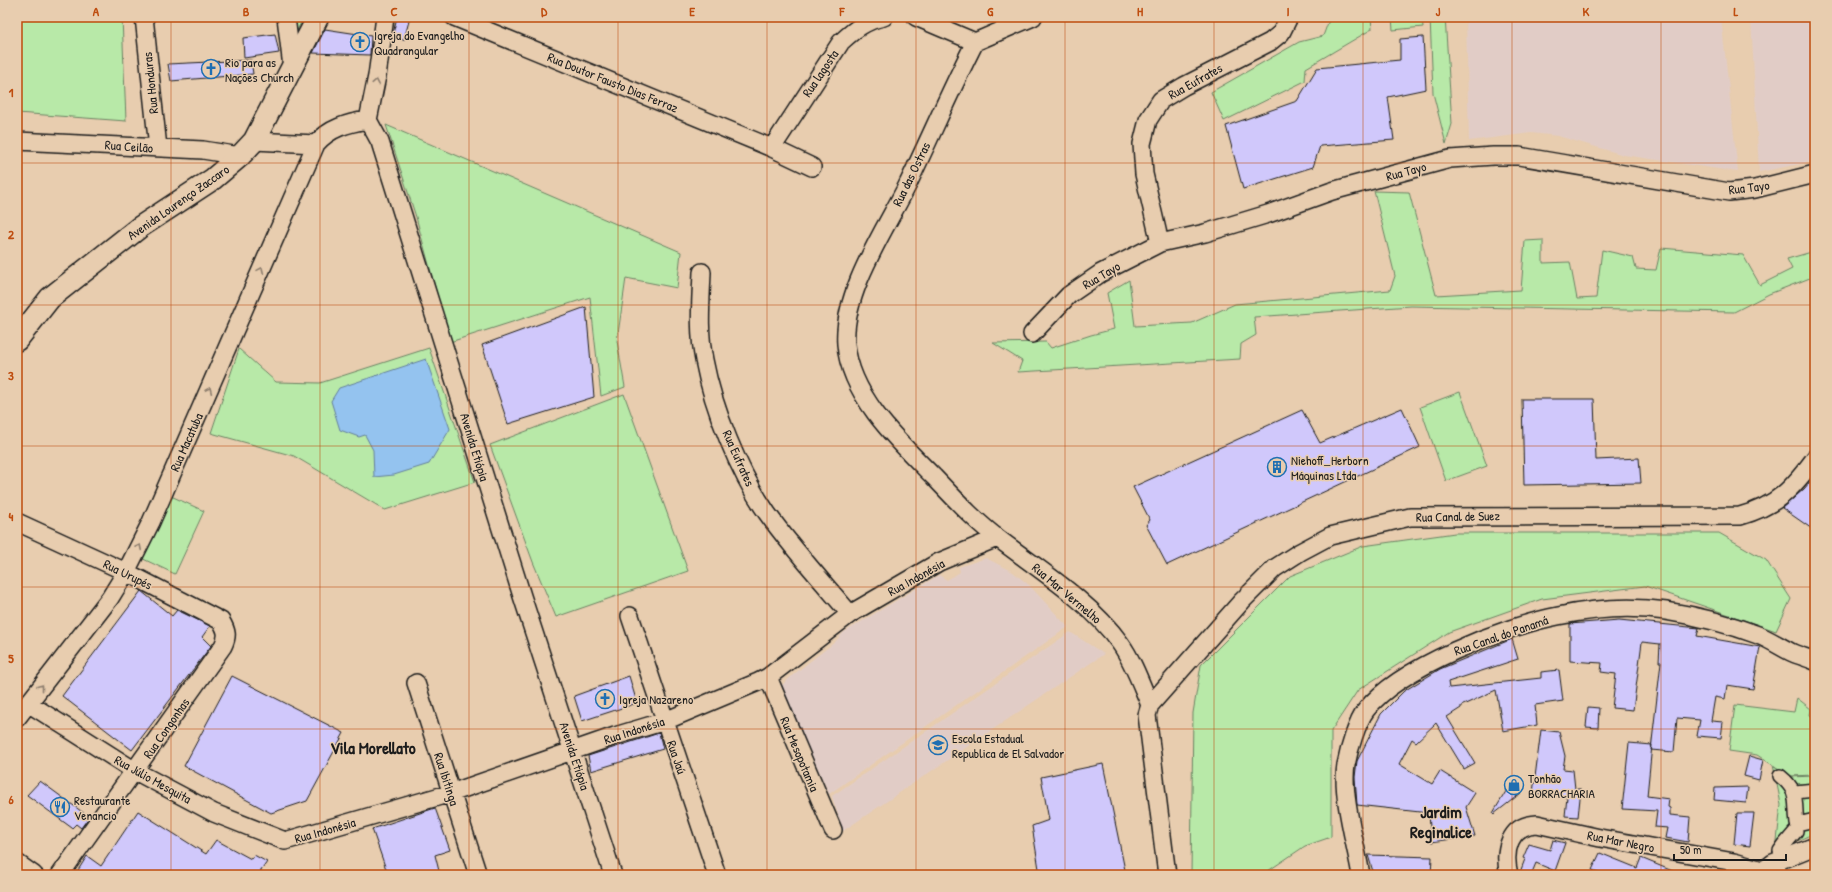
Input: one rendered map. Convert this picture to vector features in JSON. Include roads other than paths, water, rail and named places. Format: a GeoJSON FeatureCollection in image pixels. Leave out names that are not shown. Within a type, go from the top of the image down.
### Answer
{"type":"FeatureCollection","features":[{"type":"Feature","properties":{"kind":"street","name":"Rua Honduras"},"geometry":{"type":"LineString","coordinates":[[144,17],[158,148]]}},
{"type":"Feature","properties":{"kind":"street"},"geometry":{"type":"LineString","coordinates":[[286,17],[292,67]]}},
{"type":"Feature","properties":{"kind":"street","name":"Avenida Lourenço Zaccaro"},"geometry":{"type":"LineString","coordinates":[[17,340],[50,298],[140,227],[214,179],[247,149],[318,17]]}},
{"type":"Feature","properties":{"kind":"street"},"geometry":{"type":"LineString","coordinates":[[316,144],[322,136],[336,128],[350,122],[368,120],[377,76],[385,17]]}},
{"type":"Feature","properties":{"kind":"street","name":"Rua Doutor Fausto Dias Ferraz"},"geometry":{"type":"LineString","coordinates":[[454,17],[772,148],[812,166]]}},
{"type":"Feature","properties":{"kind":"street","name":"Rua lagosta"},"geometry":{"type":"LineString","coordinates":[[772,148],[841,42],[865,23],[884,17]]}},
{"type":"Feature","properties":{"kind":"street"},"geometry":{"type":"LineString","coordinates":[[916,17],[974,42],[1033,17]]}},
{"type":"Feature","properties":{"kind":"street","name":"Rua Eufrates"},"geometry":{"type":"LineString","coordinates":[[1160,243],[1144,174],[1142,144],[1148,120],[1161,100],[1184,86],[1270,42],[1281,33],[1289,17]]}},
{"type":"Feature","properties":{"kind":"street","name":"Rua das Ostras"},"geometry":{"type":"LineString","coordinates":[[851,369],[846,344],[847,315],[867,261],[906,186],[974,42]]}},
{"type":"Feature","properties":{"kind":"street","name":"Avenida Etiópia"},"geometry":{"type":"LineString","coordinates":[[368,120],[380,142],[520,588],[614,875]]}},
{"type":"Feature","properties":{"kind":"street","name":"Rua Ceilão"},"geometry":{"type":"LineString","coordinates":[[17,141],[203,150],[247,149],[316,144]]}},
{"type":"Feature","properties":{"kind":"street","name":"Rua Macatuba"},"geometry":{"type":"LineString","coordinates":[[17,718],[110,598],[126,572],[151,522],[316,144]]}},
{"type":"Feature","properties":{"kind":"street","name":"Rua Tayo"},"geometry":{"type":"LineString","coordinates":[[1032,334],[1069,295],[1101,273],[1160,243],[1205,233],[1332,191],[1450,159],[1519,156],[1729,192],[1755,189],[1815,174]]}},
{"type":"Feature","properties":{"kind":"street","name":"Rua Eufrates"},"geometry":{"type":"LineString","coordinates":[[702,272],[700,326],[704,360],[717,409],[744,477],[767,513],[850,614]]}},
{"type":"Feature","properties":{"kind":"street","name":"Rua Mar Vermelho"},"geometry":{"type":"LineString","coordinates":[[851,369],[864,395],[886,426],[956,500],[997,538],[1072,594],[1106,626],[1120,643],[1132,665],[1150,705],[1147,715],[1167,875]]}},
{"type":"Feature","properties":{"kind":"street","name":"Rua Canal de Suez"},"geometry":{"type":"LineString","coordinates":[[1150,705],[1242,601],[1275,568],[1300,552],[1330,536],[1366,526],[1410,517],[1740,516],[1755,512],[1774,502],[1798,481],[1815,458]]}},
{"type":"Feature","properties":{"kind":"street","name":"Rua Urupés"},"geometry":{"type":"LineString","coordinates":[[17,522],[126,572],[221,621],[226,631],[227,638]]}},
{"type":"Feature","properties":{"kind":"street","name":"Rua Indonésia"},"geometry":{"type":"LineString","coordinates":[[285,841],[451,793],[614,736],[665,721],[768,677],[850,614],[939,562],[997,538]]}},
{"type":"Feature","properties":{"kind":"street","name":"Rua Canal do Panamá"},"geometry":{"type":"LineString","coordinates":[[1361,875],[1345,787],[1346,765],[1354,737],[1366,710],[1385,690],[1412,672],[1443,656],[1513,629],[1558,616],[1624,609],[1666,611],[1716,622],[1760,636],[1794,653],[1815,661]]}},
{"type":"Feature","properties":{"kind":"street","name":"Rua Jaú"},"geometry":{"type":"LineString","coordinates":[[630,616],[717,875]]}},
{"type":"Feature","properties":{"kind":"street","name":"Rua Congonhas"},"geometry":{"type":"LineString","coordinates":[[60,875],[135,771],[223,646],[227,638]]}},
{"type":"Feature","properties":{"kind":"street","name":"Rua Mesopotamia"},"geometry":{"type":"LineString","coordinates":[[768,677],[833,830]]}},
{"type":"Feature","properties":{"kind":"street","name":"Rua Ibitinga"},"geometry":{"type":"LineString","coordinates":[[416,683],[478,875]]}},
{"type":"Feature","properties":{"kind":"street","name":"Rua Júlio Mesquita"},"geometry":{"type":"LineString","coordinates":[[28,703],[135,771],[214,813],[285,841]]}},
{"type":"Feature","properties":{"kind":"street"},"geometry":{"type":"LineString","coordinates":[[1772,872],[1773,863],[1808,845],[1797,827],[1795,792],[1780,776]]}},
{"type":"Feature","properties":{"kind":"street"},"geometry":{"type":"LineString","coordinates":[[1795,792],[1815,790]]}},
{"type":"Feature","properties":{"kind":"street"},"geometry":{"type":"LineString","coordinates":[[1780,851],[1797,827],[1815,820]]}},
{"type":"Feature","properties":{"kind":"street","name":"Rua Mar Negro"},"geometry":{"type":"LineString","coordinates":[[1509,875],[1507,867],[1509,848],[1513,834],[1526,824],[1537,824],[1600,838],[1734,862],[1772,872]]}},
{"type":"Feature","properties":{"kind":"street"},"geometry":{"type":"LineString","coordinates":[[17,863],[34,875]]}},
{"type":"Feature","properties":{"kind":"water"},"geometry":{"type":"Polygon","coordinates":[[[426,359],[450,429],[429,464],[394,475],[374,477],[373,450],[365,435],[359,437],[340,430],[331,401],[339,388],[426,359]]]}},
{"type":"Feature","properties":{"kind":"place","name":"Igreja do Evangelho Quadrangular"},"geometry":{"type":"Point","coordinates":[360,42]}},
{"type":"Feature","properties":{"kind":"place","name":"Rio para as Nações Church"},"geometry":{"type":"Point","coordinates":[211,69]}},
{"type":"Feature","properties":{"kind":"place","name":"Niehoff_Herborn Máquinas Ltda"},"geometry":{"type":"Point","coordinates":[1277,467]}},
{"type":"Feature","properties":{"kind":"place","name":"Igreja Nazareno"},"geometry":{"type":"Point","coordinates":[605,699]}},
{"type":"Feature","properties":{"kind":"place","name":"Escola Estadual Republica de El Salvador"},"geometry":{"type":"Point","coordinates":[938,745]}},
{"type":"Feature","properties":{"kind":"place","name":"Tonhão BORRACHARIA"},"geometry":{"type":"Point","coordinates":[1514,785]}},
{"type":"Feature","properties":{"kind":"place","name":"Restaurante Venancio"},"geometry":{"type":"Point","coordinates":[60,807]}},
{"type":"Feature","properties":{"kind":"district","name":"Vila Morellato"},"geometry":{"type":"Point","coordinates":[373,748]}},
{"type":"Feature","properties":{"kind":"district","name":"Jardim Reginalice"},"geometry":{"type":"Point","coordinates":[1441,822]}}]}
